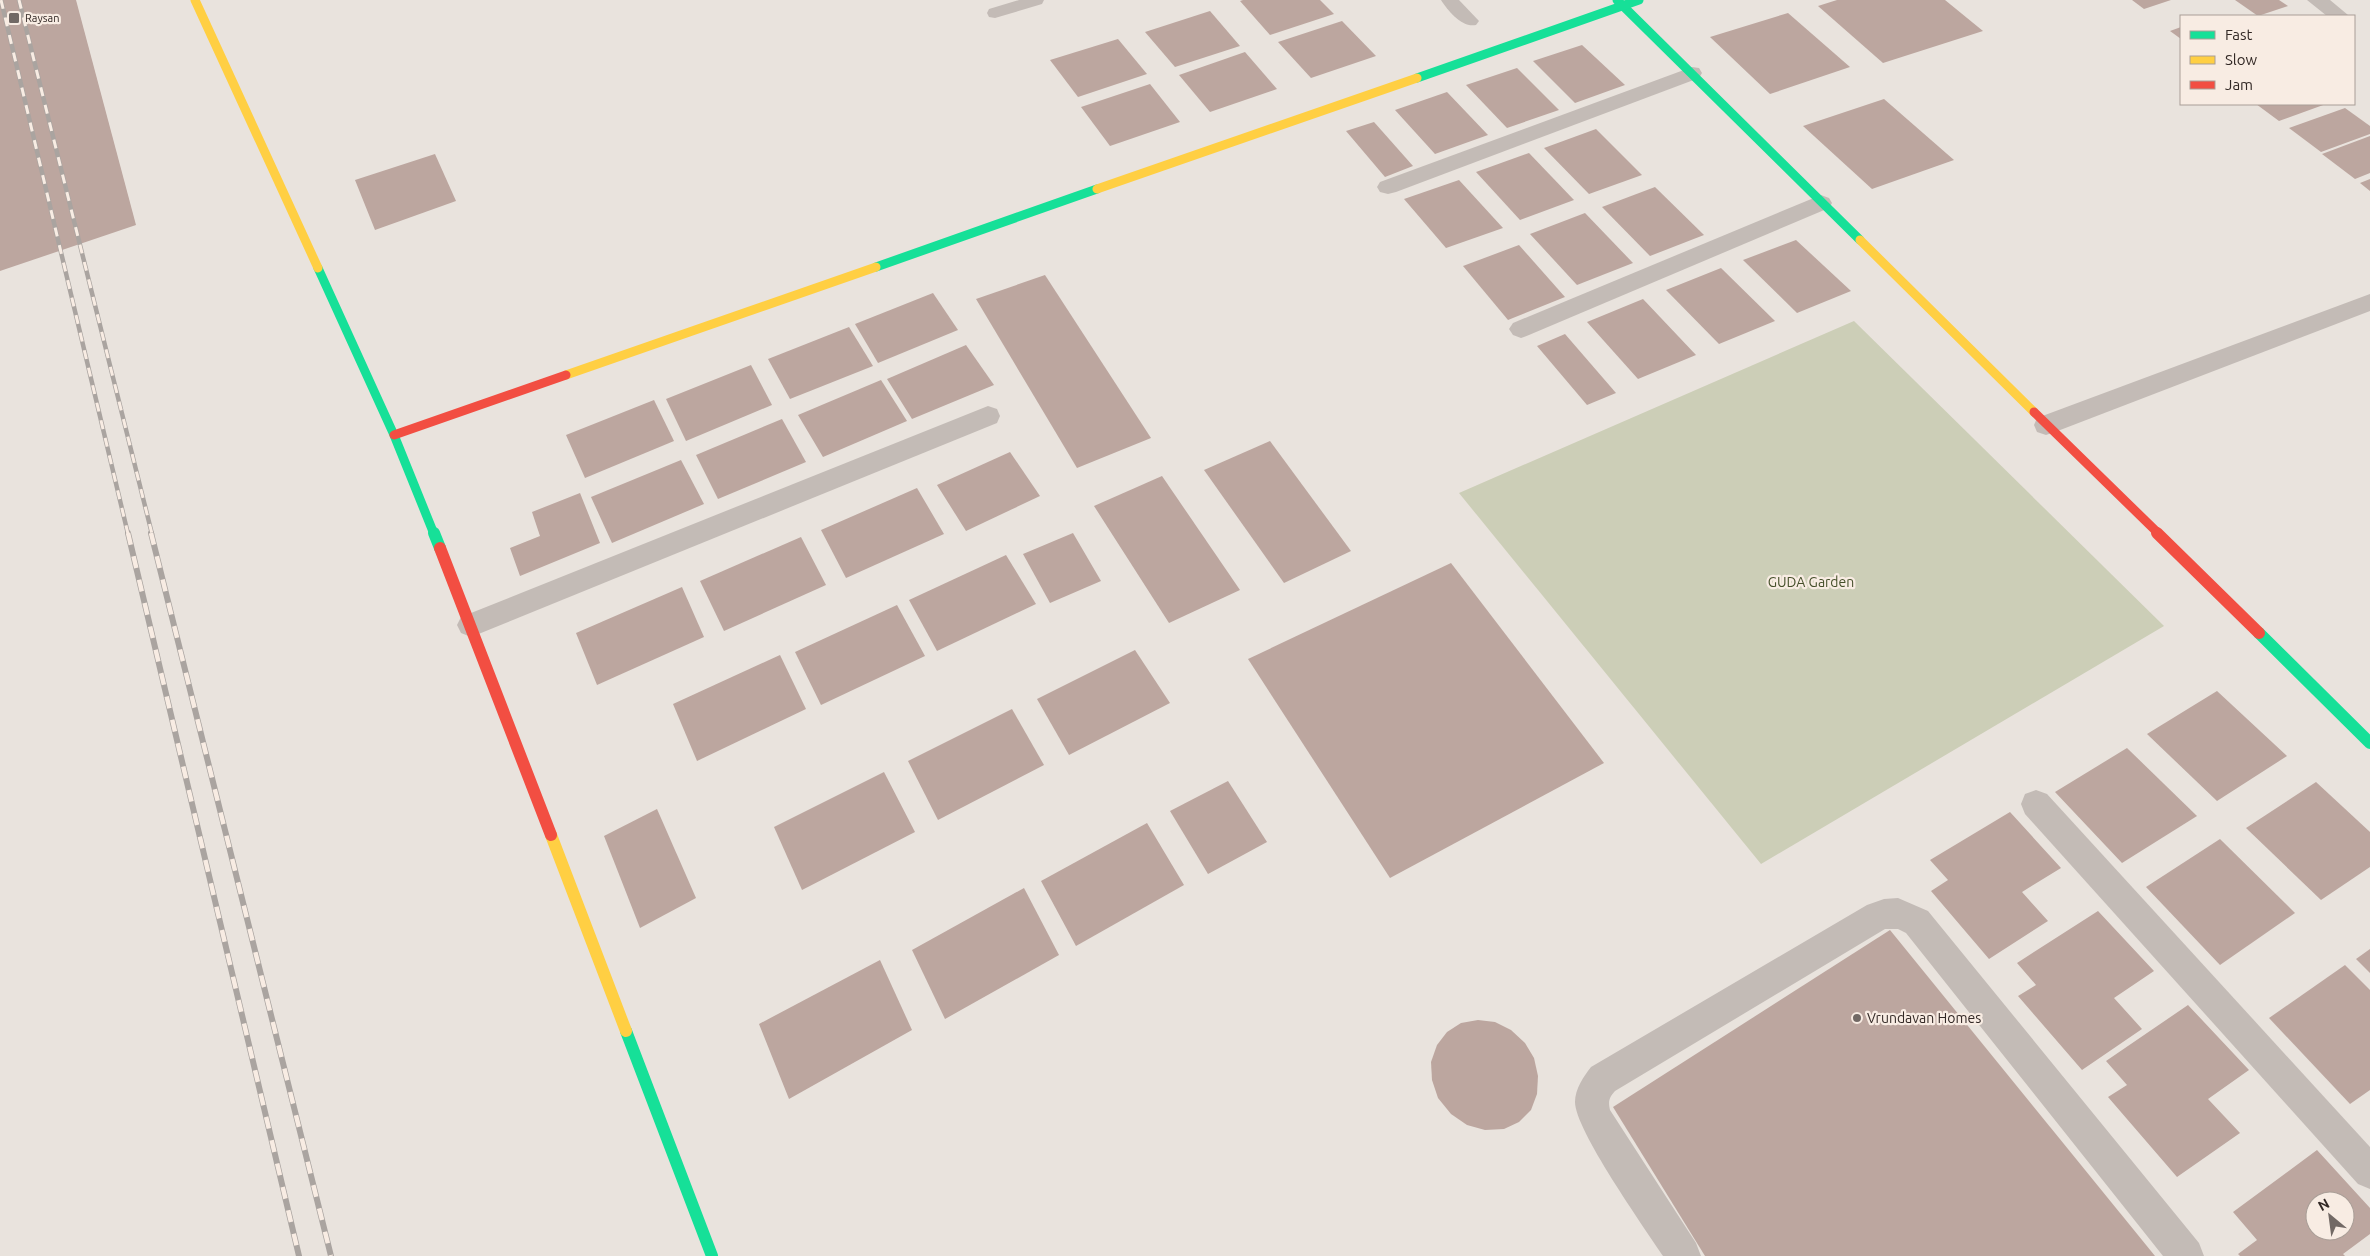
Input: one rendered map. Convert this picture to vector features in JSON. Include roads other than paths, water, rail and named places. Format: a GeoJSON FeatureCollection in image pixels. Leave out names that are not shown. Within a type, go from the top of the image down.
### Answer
{"type":"FeatureCollection","features":[{"type":"Feature","properties":{"kind":"street"},"geometry":{"type":"LineString","coordinates":[[195,0],[394,434],[471,625],[712,1256]]}},
{"type":"Feature","properties":{"kind":"street"},"geometry":{"type":"LineString","coordinates":[[394,434],[1620,3],[1639,0]]}},
{"type":"Feature","properties":{"kind":"street"},"geometry":{"type":"LineString","coordinates":[[2317,0],[2338,15]]}},
{"type":"Feature","properties":{"kind":"street"},"geometry":{"type":"LineString","coordinates":[[1620,3],[2370,743]]}},
{"type":"Feature","properties":{"kind":"street"},"geometry":{"type":"LineString","coordinates":[[1388,188],[1692,73]]}},
{"type":"Feature","properties":{"kind":"street"},"geometry":{"type":"LineString","coordinates":[[1521,329],[1821,203]]}},
{"type":"Feature","properties":{"kind":"street"},"geometry":{"type":"LineString","coordinates":[[2046,425],[2370,302]]}},
{"type":"Feature","properties":{"kind":"street"},"geometry":{"type":"LineString","coordinates":[[471,625],[988,416]]}},
{"type":"Feature","properties":{"kind":"street"},"geometry":{"type":"LineString","coordinates":[[2036,804],[2370,1172]]}},
{"type":"Feature","properties":{"kind":"street"},"geometry":{"type":"LineString","coordinates":[[1682,1256],[1595,1118],[1591,1102],[1592,1092],[1603,1079],[1870,921],[1890,912],[1902,914],[1917,922],[2186,1256]]}},
{"type":"Feature","properties":{"kind":"lane"},"geometry":{"type":"LineString","coordinates":[[995,13],[1036,0]]}},
{"type":"Feature","properties":{"kind":"lane"},"geometry":{"type":"LineString","coordinates":[[1449,0],[1470,21]]}},
{"type":"Feature","properties":{"kind":"railway"},"geometry":{"type":"LineString","coordinates":[[1,0],[128,534]]}},
{"type":"Feature","properties":{"kind":"railway"},"geometry":{"type":"LineString","coordinates":[[19,0],[152,534]]}},
{"type":"Feature","properties":{"kind":"railway"},"geometry":{"type":"LineString","coordinates":[[128,533],[299,1256]]}},
{"type":"Feature","properties":{"kind":"railway"},"geometry":{"type":"LineString","coordinates":[[151,533],[331,1256]]}},
{"type":"Feature","properties":{"kind":"place","name":"Raysan"},"geometry":{"type":"Point","coordinates":[14,18]}},
{"type":"Feature","properties":{"kind":"place","name":"Vrundavan Homes"},"geometry":{"type":"Point","coordinates":[1857,1018]}},
{"type":"Feature","properties":{"kind":"park label","name":"GUDA Garden"},"geometry":{"type":"Point","coordinates":[1811,582]}}]}
